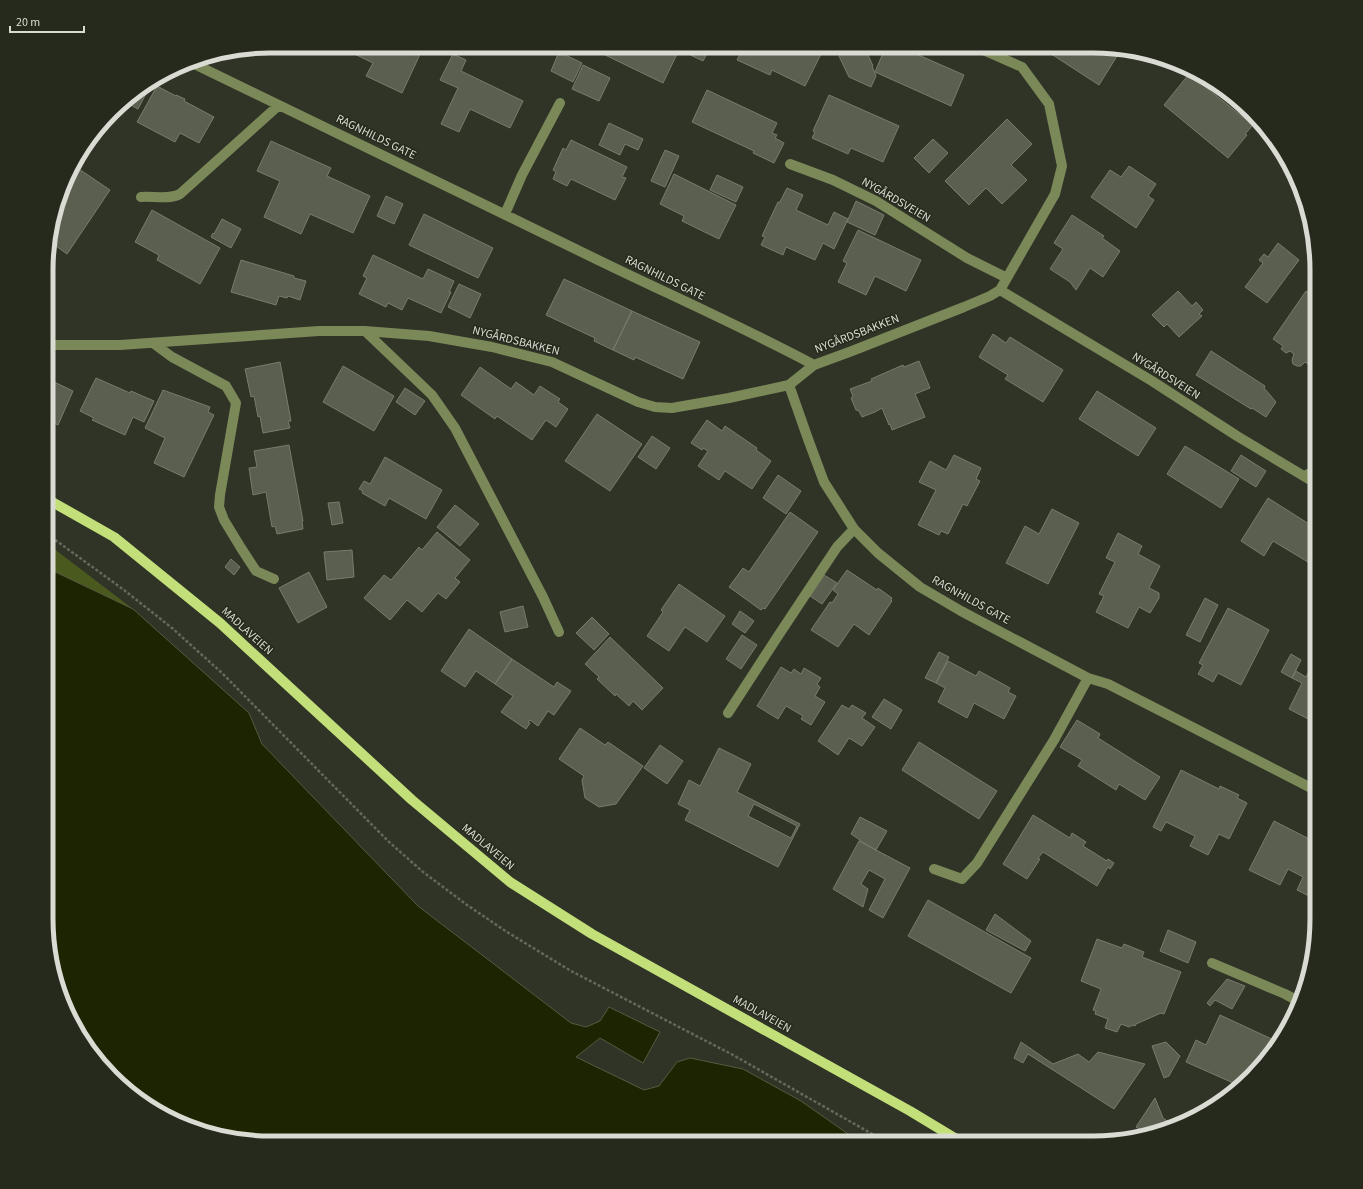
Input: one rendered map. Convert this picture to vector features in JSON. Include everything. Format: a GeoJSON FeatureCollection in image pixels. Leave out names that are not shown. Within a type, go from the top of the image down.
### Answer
{"type":"FeatureCollection","features":[{"type":"Feature","properties":{"kind":"main road","name":"MADLAVEIEN"},"geometry":{"type":"LineString","coordinates":[[53,502],[114,537],[220,623],[412,800],[510,882],[592,934],[910,1111],[951,1136]]}},
{"type":"Feature","properties":{"kind":"street"},"geometry":{"type":"LineString","coordinates":[[990,53],[1022,67],[1049,104],[1062,166],[1055,194],[1000,290]]}},
{"type":"Feature","properties":{"kind":"street","name":"RAGNHILDS GATE"},"geometry":{"type":"LineString","coordinates":[[197,65],[755,334],[814,364]]}},
{"type":"Feature","properties":{"kind":"street"},"geometry":{"type":"LineString","coordinates":[[505,214],[522,176],[560,103]]}},
{"type":"Feature","properties":{"kind":"street"},"geometry":{"type":"LineString","coordinates":[[141,197],[152,196],[170,198],[180,194],[279,105]]}},
{"type":"Feature","properties":{"kind":"street","name":"NYGÅRDSVEIEN"},"geometry":{"type":"LineString","coordinates":[[790,164],[833,180],[876,201],[967,258],[1007,278]]}},
{"type":"Feature","properties":{"kind":"street","name":"NYGÅRDSVEIEN"},"geometry":{"type":"LineString","coordinates":[[1000,290],[1152,381],[1237,436],[1310,480]]}},
{"type":"Feature","properties":{"kind":"street","name":"NYGÅRDSBAKKEN"},"geometry":{"type":"LineString","coordinates":[[53,345],[120,345],[319,332],[365,331],[429,336],[492,347],[552,362],[638,402],[655,407],[672,408],[789,385],[814,364],[852,351],[964,307],[1000,290]]}},
{"type":"Feature","properties":{"kind":"street"},"geometry":{"type":"LineString","coordinates":[[365,331],[432,395],[455,428],[543,597],[559,632]]}},
{"type":"Feature","properties":{"kind":"street"},"geometry":{"type":"LineString","coordinates":[[153,343],[172,357],[226,386],[236,403],[220,496],[220,507],[224,520],[256,571],[274,579]]}},
{"type":"Feature","properties":{"kind":"street","name":"RAGNHILDS GATE"},"geometry":{"type":"LineString","coordinates":[[789,385],[824,482],[854,529],[878,553],[920,587],[961,611],[1088,678],[1108,684],[1310,787]]}},
{"type":"Feature","properties":{"kind":"street"},"geometry":{"type":"LineString","coordinates":[[1304,476],[1310,473]]}},
{"type":"Feature","properties":{"kind":"street"},"geometry":{"type":"LineString","coordinates":[[728,713],[838,547],[854,529]]}},
{"type":"Feature","properties":{"kind":"street"},"geometry":{"type":"LineString","coordinates":[[934,869],[962,879],[977,863],[1057,734],[1088,678]]}},
{"type":"Feature","properties":{"kind":"street"},"geometry":{"type":"LineString","coordinates":[[1212,963],[1295,999]]}},
{"type":"Feature","properties":{"kind":"green space"},"geometry":{"type":"Polygon","coordinates":[[[53,548],[133,609],[53,571],[53,548]]]}},
{"type":"Feature","properties":{"kind":"shaded area"},"geometry":{"type":"Polygon","coordinates":[[[53,571],[133,609],[249,713],[262,744],[418,906],[571,1023],[586,1027],[600,1021],[609,1007],[660,1032],[643,1063],[600,1038],[576,1057],[644,1090],[659,1086],[677,1062],[690,1058],[743,1069],[801,1101],[851,1136],[255,1136],[227,1132],[200,1125],[174,1114],[149,1099],[116,1073],[90,1040],[69,1002],[57,962],[53,934],[53,571]]]}},
{"type":"Feature","properties":{"kind":"building"},"geometry":{"type":"Polygon","coordinates":[[[352,53],[421,53],[402,93],[366,76],[373,63],[352,53]]]}},
{"type":"Feature","properties":{"kind":"building"},"geometry":{"type":"Polygon","coordinates":[[[559,53],[582,63],[573,82],[551,71],[559,53]]]}},
{"type":"Feature","properties":{"kind":"building"},"geometry":{"type":"Polygon","coordinates":[[[601,53],[678,53],[663,83],[601,53]]]}},
{"type":"Feature","properties":{"kind":"building"},"geometry":{"type":"Polygon","coordinates":[[[686,53],[707,53],[703,61],[686,53]]]}},
{"type":"Feature","properties":{"kind":"building"},"geometry":{"type":"Polygon","coordinates":[[[740,53],[821,54],[805,86],[772,70],[770,75],[737,60],[740,53]]]}},
{"type":"Feature","properties":{"kind":"building"},"geometry":{"type":"Polygon","coordinates":[[[845,53],[867,53],[876,76],[871,87],[849,77],[839,56],[845,53]]]}},
{"type":"Feature","properties":{"kind":"building"},"geometry":{"type":"Polygon","coordinates":[[[883,53],[914,53],[964,75],[951,106],[875,72],[883,53]]]}},
{"type":"Feature","properties":{"kind":"building"},"geometry":{"type":"Polygon","coordinates":[[[1050,53],[1114,54],[1117,56],[1099,85],[1050,53]]]}},
{"type":"Feature","properties":{"kind":"building"},"geometry":{"type":"Polygon","coordinates":[[[453,54],[466,60],[461,71],[523,101],[510,128],[470,109],[459,132],[441,124],[458,88],[440,80],[453,54]]]}},
{"type":"Feature","properties":{"kind":"building"},"geometry":{"type":"Polygon","coordinates":[[[583,65],[610,78],[599,101],[572,89],[583,65]]]}},
{"type":"Feature","properties":{"kind":"building"},"geometry":{"type":"Polygon","coordinates":[[[1188,75],[1253,125],[1245,134],[1247,135],[1228,158],[1164,105],[1188,75]]]}},
{"type":"Feature","properties":{"kind":"building"},"geometry":{"type":"Polygon","coordinates":[[[157,86],[185,99],[184,101],[214,117],[199,143],[180,133],[175,142],[137,122],[157,86]]]}},
{"type":"Feature","properties":{"kind":"building"},"geometry":{"type":"Polygon","coordinates":[[[707,90],[777,123],[772,133],[777,135],[775,138],[784,143],[774,163],[753,153],[754,151],[692,122],[707,90]]]}},
{"type":"Feature","properties":{"kind":"building"},"geometry":{"type":"Polygon","coordinates":[[[147,91],[138,109],[130,105],[147,91]]]}},
{"type":"Feature","properties":{"kind":"building"},"geometry":{"type":"Polygon","coordinates":[[[829,95],[899,126],[883,162],[851,148],[848,154],[812,138],[815,132],[813,131],[829,95]]]}},
{"type":"Feature","properties":{"kind":"building"},"geometry":{"type":"Polygon","coordinates":[[[1007,119],[1032,144],[1011,165],[1027,180],[1002,204],[986,188],[969,205],[945,181],[1007,119]]]}},
{"type":"Feature","properties":{"kind":"building"},"geometry":{"type":"Polygon","coordinates":[[[609,123],[643,139],[638,150],[625,144],[620,155],[599,145],[609,123]]]}},
{"type":"Feature","properties":{"kind":"building"},"geometry":{"type":"Polygon","coordinates":[[[933,139],[948,153],[929,173],[914,158],[933,139]]]}},
{"type":"Feature","properties":{"kind":"building"},"geometry":{"type":"Polygon","coordinates":[[[571,140],[627,167],[622,177],[626,178],[615,200],[571,179],[567,186],[553,179],[556,172],[553,170],[563,148],[566,150],[571,140]]]}},
{"type":"Feature","properties":{"kind":"building"},"geometry":{"type":"Polygon","coordinates":[[[271,141],[331,168],[327,176],[370,196],[353,233],[310,214],[301,234],[264,217],[280,181],[257,171],[271,141]]]}},
{"type":"Feature","properties":{"kind":"building"},"geometry":{"type":"Polygon","coordinates":[[[665,150],[679,156],[665,187],[651,181],[665,150]]]}},
{"type":"Feature","properties":{"kind":"building"},"geometry":{"type":"Polygon","coordinates":[[[1129,166],[1156,184],[1148,196],[1154,200],[1136,228],[1091,197],[1110,170],[1121,177],[1129,166]]]}},
{"type":"Feature","properties":{"kind":"building"},"geometry":{"type":"Polygon","coordinates":[[[78,168],[110,190],[67,254],[54,245],[57,227],[64,200],[78,168]]]}},
{"type":"Feature","properties":{"kind":"building"},"geometry":{"type":"Polygon","coordinates":[[[674,174],[736,205],[719,239],[682,221],[684,216],[660,204],[674,174]]]}},
{"type":"Feature","properties":{"kind":"building"},"geometry":{"type":"Polygon","coordinates":[[[717,175],[743,187],[736,202],[710,190],[717,175]]]}},
{"type":"Feature","properties":{"kind":"building"},"geometry":{"type":"Polygon","coordinates":[[[787,188],[803,195],[796,210],[828,225],[834,212],[848,219],[834,249],[823,243],[815,260],[786,247],[783,255],[761,245],[765,237],[762,236],[778,202],[780,202],[787,188]]]}},
{"type":"Feature","properties":{"kind":"building"},"geometry":{"type":"Polygon","coordinates":[[[386,196],[403,204],[394,224],[377,216],[386,196]]]}},
{"type":"Feature","properties":{"kind":"building"},"geometry":{"type":"Polygon","coordinates":[[[856,201],[884,215],[875,235],[847,222],[856,201]]]}},
{"type":"Feature","properties":{"kind":"building"},"geometry":{"type":"Polygon","coordinates":[[[152,210],[220,248],[200,284],[157,260],[159,255],[135,242],[152,210]]]}},
{"type":"Feature","properties":{"kind":"building"},"geometry":{"type":"Polygon","coordinates":[[[424,214],[493,248],[478,278],[409,245],[424,214]]]}},
{"type":"Feature","properties":{"kind":"building"},"geometry":{"type":"Polygon","coordinates":[[[1072,215],[1104,236],[1102,238],[1120,251],[1103,277],[1090,268],[1076,290],[1070,282],[1050,269],[1063,249],[1054,243],[1072,215]]]}},
{"type":"Feature","properties":{"kind":"building"},"geometry":{"type":"Polygon","coordinates":[[[222,219],[241,229],[231,248],[211,237],[222,219]]]}},
{"type":"Feature","properties":{"kind":"building"},"geometry":{"type":"Polygon","coordinates":[[[858,230],[921,260],[906,291],[875,276],[866,295],[838,282],[847,263],[843,261],[858,230]]]}},
{"type":"Feature","properties":{"kind":"building"},"geometry":{"type":"Polygon","coordinates":[[[1278,243],[1299,260],[1267,303],[1245,287],[1263,263],[1259,260],[1264,254],[1268,257],[1278,243]]]}},
{"type":"Feature","properties":{"kind":"building"},"geometry":{"type":"Polygon","coordinates":[[[373,255],[423,279],[428,269],[454,281],[449,292],[451,292],[441,313],[408,298],[402,310],[388,303],[386,307],[359,294],[367,278],[363,276],[373,255]]]}},
{"type":"Feature","properties":{"kind":"building"},"geometry":{"type":"Polygon","coordinates":[[[241,260],[306,281],[300,300],[288,296],[287,298],[279,296],[276,305],[231,292],[241,260]]]}},
{"type":"Feature","properties":{"kind":"building"},"geometry":{"type":"Polygon","coordinates":[[[564,279],[632,311],[613,350],[594,341],[595,338],[546,315],[564,279]]]}},
{"type":"Feature","properties":{"kind":"building"},"geometry":{"type":"Polygon","coordinates":[[[459,284],[481,294],[470,318],[448,307],[459,284]]]}},
{"type":"Feature","properties":{"kind":"building"},"geometry":{"type":"Polygon","coordinates":[[[1178,291],[1192,306],[1196,302],[1203,310],[1199,314],[1202,316],[1179,337],[1167,324],[1164,327],[1152,315],[1178,291]]]}},
{"type":"Feature","properties":{"kind":"building"},"geometry":{"type":"Polygon","coordinates":[[[1306,291],[1310,294],[1310,365],[1305,362],[1301,366],[1293,364],[1292,360],[1294,354],[1290,351],[1286,353],[1281,349],[1283,346],[1273,339],[1306,291]]]}},
{"type":"Feature","properties":{"kind":"building"},"geometry":{"type":"Polygon","coordinates":[[[632,311],[700,342],[683,379],[635,357],[634,360],[613,350],[632,311]]]}},
{"type":"Feature","properties":{"kind":"building"},"geometry":{"type":"Polygon","coordinates":[[[993,334],[1006,343],[1010,337],[1063,370],[1043,402],[1005,379],[1008,375],[979,357],[993,334]]]}},
{"type":"Feature","properties":{"kind":"building"},"geometry":{"type":"Polygon","coordinates":[[[1211,351],[1265,386],[1264,388],[1276,402],[1266,417],[1196,375],[1211,351]]]}},
{"type":"Feature","properties":{"kind":"building"},"geometry":{"type":"Polygon","coordinates":[[[919,361],[930,388],[915,394],[925,417],[892,430],[882,408],[862,417],[859,411],[856,410],[851,398],[853,396],[850,389],[872,381],[871,379],[903,365],[904,367],[919,361]]]}},
{"type":"Feature","properties":{"kind":"building"},"geometry":{"type":"Polygon","coordinates":[[[280,362],[291,421],[288,421],[290,428],[263,433],[254,396],[251,397],[245,369],[280,362]]]}},
{"type":"Feature","properties":{"kind":"building"},"geometry":{"type":"Polygon","coordinates":[[[343,366],[394,396],[374,431],[323,402],[343,366]]]}},
{"type":"Feature","properties":{"kind":"building"},"geometry":{"type":"Polygon","coordinates":[[[480,367],[511,389],[516,382],[534,395],[540,386],[560,399],[558,402],[568,409],[556,427],[546,420],[532,440],[497,416],[495,419],[461,395],[480,367]]]}},
{"type":"Feature","properties":{"kind":"building"},"geometry":{"type":"Polygon","coordinates":[[[96,378],[130,393],[131,391],[154,401],[144,422],[133,417],[125,435],[92,420],[94,418],[80,411],[96,378]]]}},
{"type":"Feature","properties":{"kind":"building"},"geometry":{"type":"Polygon","coordinates":[[[53,381],[73,391],[58,425],[53,422],[53,381]]]}},
{"type":"Feature","properties":{"kind":"building"},"geometry":{"type":"Polygon","coordinates":[[[405,388],[425,401],[415,415],[396,402],[405,388]]]}},
{"type":"Feature","properties":{"kind":"building"},"geometry":{"type":"Polygon","coordinates":[[[163,390],[210,407],[208,412],[214,415],[184,477],[154,463],[165,438],[145,428],[163,390]]]}},
{"type":"Feature","properties":{"kind":"building"},"geometry":{"type":"Polygon","coordinates":[[[1097,391],[1156,428],[1138,456],[1079,419],[1097,391]]]}},
{"type":"Feature","properties":{"kind":"building"},"geometry":{"type":"Polygon","coordinates":[[[597,414],[642,444],[610,491],[565,461],[597,414]]]}},
{"type":"Feature","properties":{"kind":"building"},"geometry":{"type":"Polygon","coordinates":[[[707,420],[722,431],[725,426],[757,448],[756,450],[771,461],[752,489],[725,471],[719,480],[698,466],[708,451],[703,448],[702,450],[691,443],[707,420]]]}},
{"type":"Feature","properties":{"kind":"building"},"geometry":{"type":"Polygon","coordinates":[[[652,436],[670,448],[656,469],[638,457],[652,436]]]}},
{"type":"Feature","properties":{"kind":"building"},"geometry":{"type":"Polygon","coordinates":[[[289,445],[303,521],[303,529],[277,534],[275,526],[272,527],[266,492],[253,495],[249,468],[257,467],[254,451],[289,445]]]}},
{"type":"Feature","properties":{"kind":"building"},"geometry":{"type":"Polygon","coordinates":[[[1185,446],[1239,479],[1221,508],[1167,474],[1185,446]]]}},
{"type":"Feature","properties":{"kind":"building"},"geometry":{"type":"Polygon","coordinates":[[[954,455],[981,468],[976,479],[980,481],[967,506],[963,504],[948,534],[941,531],[939,535],[918,525],[936,490],[919,482],[930,461],[946,470],[954,455]]]}},
{"type":"Feature","properties":{"kind":"building"},"geometry":{"type":"Polygon","coordinates":[[[1241,455],[1266,471],[1256,487],[1231,471],[1241,455]]]}},
{"type":"Feature","properties":{"kind":"building"},"geometry":{"type":"Polygon","coordinates":[[[385,457],[442,490],[426,519],[389,498],[385,506],[362,493],[363,491],[359,489],[364,481],[370,484],[385,457]]]}},
{"type":"Feature","properties":{"kind":"building"},"geometry":{"type":"Polygon","coordinates":[[[778,475],[801,491],[786,514],[763,498],[778,475]]]}},
{"type":"Feature","properties":{"kind":"building"},"geometry":{"type":"Polygon","coordinates":[[[1268,498],[1310,525],[1310,563],[1273,541],[1264,556],[1241,541],[1268,498]]]}},
{"type":"Feature","properties":{"kind":"building"},"geometry":{"type":"Polygon","coordinates":[[[339,502],[343,523],[332,525],[328,503],[339,502]]]}},
{"type":"Feature","properties":{"kind":"building"},"geometry":{"type":"Polygon","coordinates":[[[455,505],[479,524],[460,546],[437,527],[455,505]]]}},
{"type":"Feature","properties":{"kind":"building"},"geometry":{"type":"Polygon","coordinates":[[[1052,509],[1079,523],[1048,584],[1006,563],[1025,526],[1039,534],[1052,509]]]}},
{"type":"Feature","properties":{"kind":"building"},"geometry":{"type":"Polygon","coordinates":[[[790,512],[818,532],[765,609],[763,608],[761,610],[729,587],[743,568],[749,572],[790,512]]]}},
{"type":"Feature","properties":{"kind":"building"},"geometry":{"type":"Polygon","coordinates":[[[437,532],[470,560],[455,578],[460,582],[446,599],[438,593],[422,612],[407,600],[390,620],[364,598],[384,575],[391,580],[419,547],[422,550],[437,532]]]}},
{"type":"Feature","properties":{"kind":"building"},"geometry":{"type":"Polygon","coordinates":[[[1118,533],[1142,546],[1138,554],[1160,566],[1149,588],[1159,593],[1159,598],[1150,613],[1139,607],[1128,628],[1096,612],[1104,596],[1099,594],[1115,562],[1106,558],[1118,533]]]}},
{"type":"Feature","properties":{"kind":"building"},"geometry":{"type":"Polygon","coordinates":[[[352,550],[354,577],[327,580],[324,552],[352,550]]]}},
{"type":"Feature","properties":{"kind":"building"},"geometry":{"type":"Polygon","coordinates":[[[231,559],[240,567],[234,575],[225,567],[231,559]]]}},
{"type":"Feature","properties":{"kind":"building"},"geometry":{"type":"Polygon","coordinates":[[[847,570],[877,590],[878,588],[892,598],[892,601],[869,635],[854,624],[838,647],[811,630],[830,602],[832,603],[838,594],[833,590],[847,570]]]}},
{"type":"Feature","properties":{"kind":"building"},"geometry":{"type":"Polygon","coordinates":[[[309,572],[327,607],[298,623],[279,588],[309,572]]]}},
{"type":"Feature","properties":{"kind":"building"},"geometry":{"type":"Polygon","coordinates":[[[824,575],[837,583],[822,604],[810,596],[824,575]]]}},
{"type":"Feature","properties":{"kind":"building"},"geometry":{"type":"Polygon","coordinates":[[[679,584],[725,616],[707,642],[685,627],[669,651],[647,636],[663,612],[661,610],[679,584]]]}},
{"type":"Feature","properties":{"kind":"building"},"geometry":{"type":"Polygon","coordinates":[[[1205,598],[1218,605],[1200,642],[1186,635],[1205,598]]]}},
{"type":"Feature","properties":{"kind":"building"},"geometry":{"type":"Polygon","coordinates":[[[523,606],[528,627],[505,632],[500,612],[523,606]]]}},
{"type":"Feature","properties":{"kind":"building"},"geometry":{"type":"Polygon","coordinates":[[[1228,608],[1269,630],[1241,685],[1218,673],[1213,682],[1198,674],[1203,665],[1199,663],[1228,608]]]}},
{"type":"Feature","properties":{"kind":"building"},"geometry":{"type":"Polygon","coordinates":[[[740,611],[754,621],[745,633],[732,624],[740,611]]]}},
{"type":"Feature","properties":{"kind":"building"},"geometry":{"type":"Polygon","coordinates":[[[592,617],[609,634],[594,650],[576,633],[592,617]]]}},
{"type":"Feature","properties":{"kind":"building"},"geometry":{"type":"Polygon","coordinates":[[[469,629],[512,659],[495,684],[476,671],[465,687],[441,671],[469,629]]]}},
{"type":"Feature","properties":{"kind":"building"},"geometry":{"type":"Polygon","coordinates":[[[742,635],[757,645],[741,669],[726,659],[742,635]]]}},
{"type":"Feature","properties":{"kind":"building"},"geometry":{"type":"Polygon","coordinates":[[[610,637],[663,688],[642,710],[633,701],[629,706],[616,694],[615,696],[597,679],[599,677],[585,664],[610,637]]]}},
{"type":"Feature","properties":{"kind":"building"},"geometry":{"type":"Polygon","coordinates":[[[939,652],[949,657],[936,683],[925,678],[939,652]]]}},
{"type":"Feature","properties":{"kind":"building"},"geometry":{"type":"Polygon","coordinates":[[[1291,654],[1301,660],[1292,678],[1281,672],[1291,654]]]}},
{"type":"Feature","properties":{"kind":"building"},"geometry":{"type":"Polygon","coordinates":[[[512,659],[554,687],[557,682],[571,691],[554,715],[548,711],[538,726],[530,720],[528,722],[530,723],[526,729],[501,712],[513,696],[495,684],[512,659]]]}},
{"type":"Feature","properties":{"kind":"building"},"geometry":{"type":"Polygon","coordinates":[[[948,661],[976,676],[979,671],[1010,688],[1008,692],[1016,696],[1004,719],[974,703],[967,718],[938,702],[945,688],[936,683],[948,661]]]}},
{"type":"Feature","properties":{"kind":"building"},"geometry":{"type":"Polygon","coordinates":[[[781,667],[791,673],[794,669],[801,674],[804,668],[821,678],[817,684],[820,687],[815,696],[825,702],[811,725],[801,719],[803,716],[786,706],[778,719],[757,706],[781,667]]]}},
{"type":"Feature","properties":{"kind":"building"},"geometry":{"type":"Polygon","coordinates":[[[1310,669],[1310,720],[1289,709],[1302,683],[1292,678],[1296,671],[1306,677],[1310,669]]]}},
{"type":"Feature","properties":{"kind":"building"},"geometry":{"type":"Polygon","coordinates":[[[884,699],[902,710],[891,729],[872,717],[884,699]]]}},
{"type":"Feature","properties":{"kind":"building"},"geometry":{"type":"Polygon","coordinates":[[[842,705],[849,709],[852,705],[866,713],[862,718],[875,727],[862,746],[849,738],[838,755],[818,741],[842,705]]]}},
{"type":"Feature","properties":{"kind":"building"},"geometry":{"type":"Polygon","coordinates":[[[1077,720],[1100,734],[1098,738],[1160,777],[1145,800],[1119,784],[1116,790],[1078,766],[1082,760],[1060,747],[1077,720]]]}},
{"type":"Feature","properties":{"kind":"building"},"geometry":{"type":"Polygon","coordinates":[[[580,728],[605,745],[608,742],[643,766],[616,804],[599,807],[585,798],[582,780],[584,776],[559,759],[580,728]]]}},
{"type":"Feature","properties":{"kind":"building"},"geometry":{"type":"Polygon","coordinates":[[[919,742],[997,791],[979,819],[902,770],[919,742]]]}},
{"type":"Feature","properties":{"kind":"building"},"geometry":{"type":"Polygon","coordinates":[[[660,745],[683,761],[667,784],[644,768],[660,745]]]}},
{"type":"Feature","properties":{"kind":"building"},"geometry":{"type":"Polygon","coordinates":[[[719,748],[751,764],[737,792],[800,824],[778,867],[685,820],[690,810],[678,804],[689,780],[700,786],[719,748]],[[754,804],[748,816],[791,838],[797,826],[754,804]]]}},
{"type":"Feature","properties":{"kind":"building"},"geometry":{"type":"Polygon","coordinates":[[[1181,770],[1219,789],[1220,786],[1239,795],[1237,798],[1247,803],[1229,839],[1219,834],[1208,855],[1190,846],[1195,836],[1166,822],[1161,831],[1153,827],[1181,770]]]}},
{"type":"Feature","properties":{"kind":"building"},"geometry":{"type":"Polygon","coordinates":[[[1033,815],[1070,838],[1072,833],[1086,842],[1083,846],[1107,861],[1108,859],[1114,863],[1110,869],[1108,867],[1097,886],[1043,852],[1038,858],[1040,859],[1027,879],[1003,864],[1033,815]]]}},
{"type":"Feature","properties":{"kind":"building"},"geometry":{"type":"Polygon","coordinates":[[[860,817],[887,831],[876,850],[851,834],[860,817]]]}},
{"type":"Feature","properties":{"kind":"building"},"geometry":{"type":"Polygon","coordinates":[[[1274,821],[1310,839],[1310,896],[1297,890],[1303,877],[1288,869],[1280,885],[1249,870],[1274,821]]]}},
{"type":"Feature","properties":{"kind":"building"},"geometry":{"type":"Polygon","coordinates":[[[859,841],[910,868],[883,918],[869,910],[885,879],[869,870],[861,884],[868,889],[863,907],[833,889],[859,841]]]}},
{"type":"Feature","properties":{"kind":"building"},"geometry":{"type":"Polygon","coordinates":[[[928,900],[1031,958],[1011,993],[908,936],[928,900]]]}},
{"type":"Feature","properties":{"kind":"building"},"geometry":{"type":"Polygon","coordinates":[[[995,914],[1031,941],[1025,951],[986,930],[995,914]]]}},
{"type":"Feature","properties":{"kind":"building"},"geometry":{"type":"Polygon","coordinates":[[[1168,930],[1196,942],[1188,963],[1160,951],[1168,930]]]}},
{"type":"Feature","properties":{"kind":"building"},"geometry":{"type":"Polygon","coordinates":[[[1097,939],[1122,948],[1124,944],[1144,952],[1142,957],[1181,972],[1164,1014],[1161,1013],[1136,1024],[1135,1026],[1133,1025],[1129,1027],[1121,1024],[1117,1032],[1105,1028],[1108,1019],[1095,1014],[1096,1011],[1093,1010],[1101,989],[1081,981],[1097,939]]]}},
{"type":"Feature","properties":{"kind":"building"},"geometry":{"type":"Polygon","coordinates":[[[1227,979],[1245,986],[1232,1009],[1215,1000],[1210,1006],[1207,1003],[1227,979]]]}},
{"type":"Feature","properties":{"kind":"building"},"geometry":{"type":"Polygon","coordinates":[[[1220,1015],[1273,1040],[1247,1073],[1234,1083],[1186,1062],[1196,1040],[1206,1045],[1220,1015]]]}},
{"type":"Feature","properties":{"kind":"building"},"geometry":{"type":"Polygon","coordinates":[[[1021,1042],[1053,1064],[1078,1054],[1089,1062],[1098,1052],[1145,1064],[1114,1109],[1028,1054],[1023,1063],[1014,1058],[1021,1042]]]}},
{"type":"Feature","properties":{"kind":"building"},"geometry":{"type":"Polygon","coordinates":[[[1166,1042],[1180,1056],[1169,1076],[1164,1078],[1152,1046],[1166,1042]]]}},
{"type":"Feature","properties":{"kind":"building"},"geometry":{"type":"Polygon","coordinates":[[[1155,1098],[1163,1118],[1169,1123],[1142,1131],[1136,1127],[1155,1098]]]}}]}
